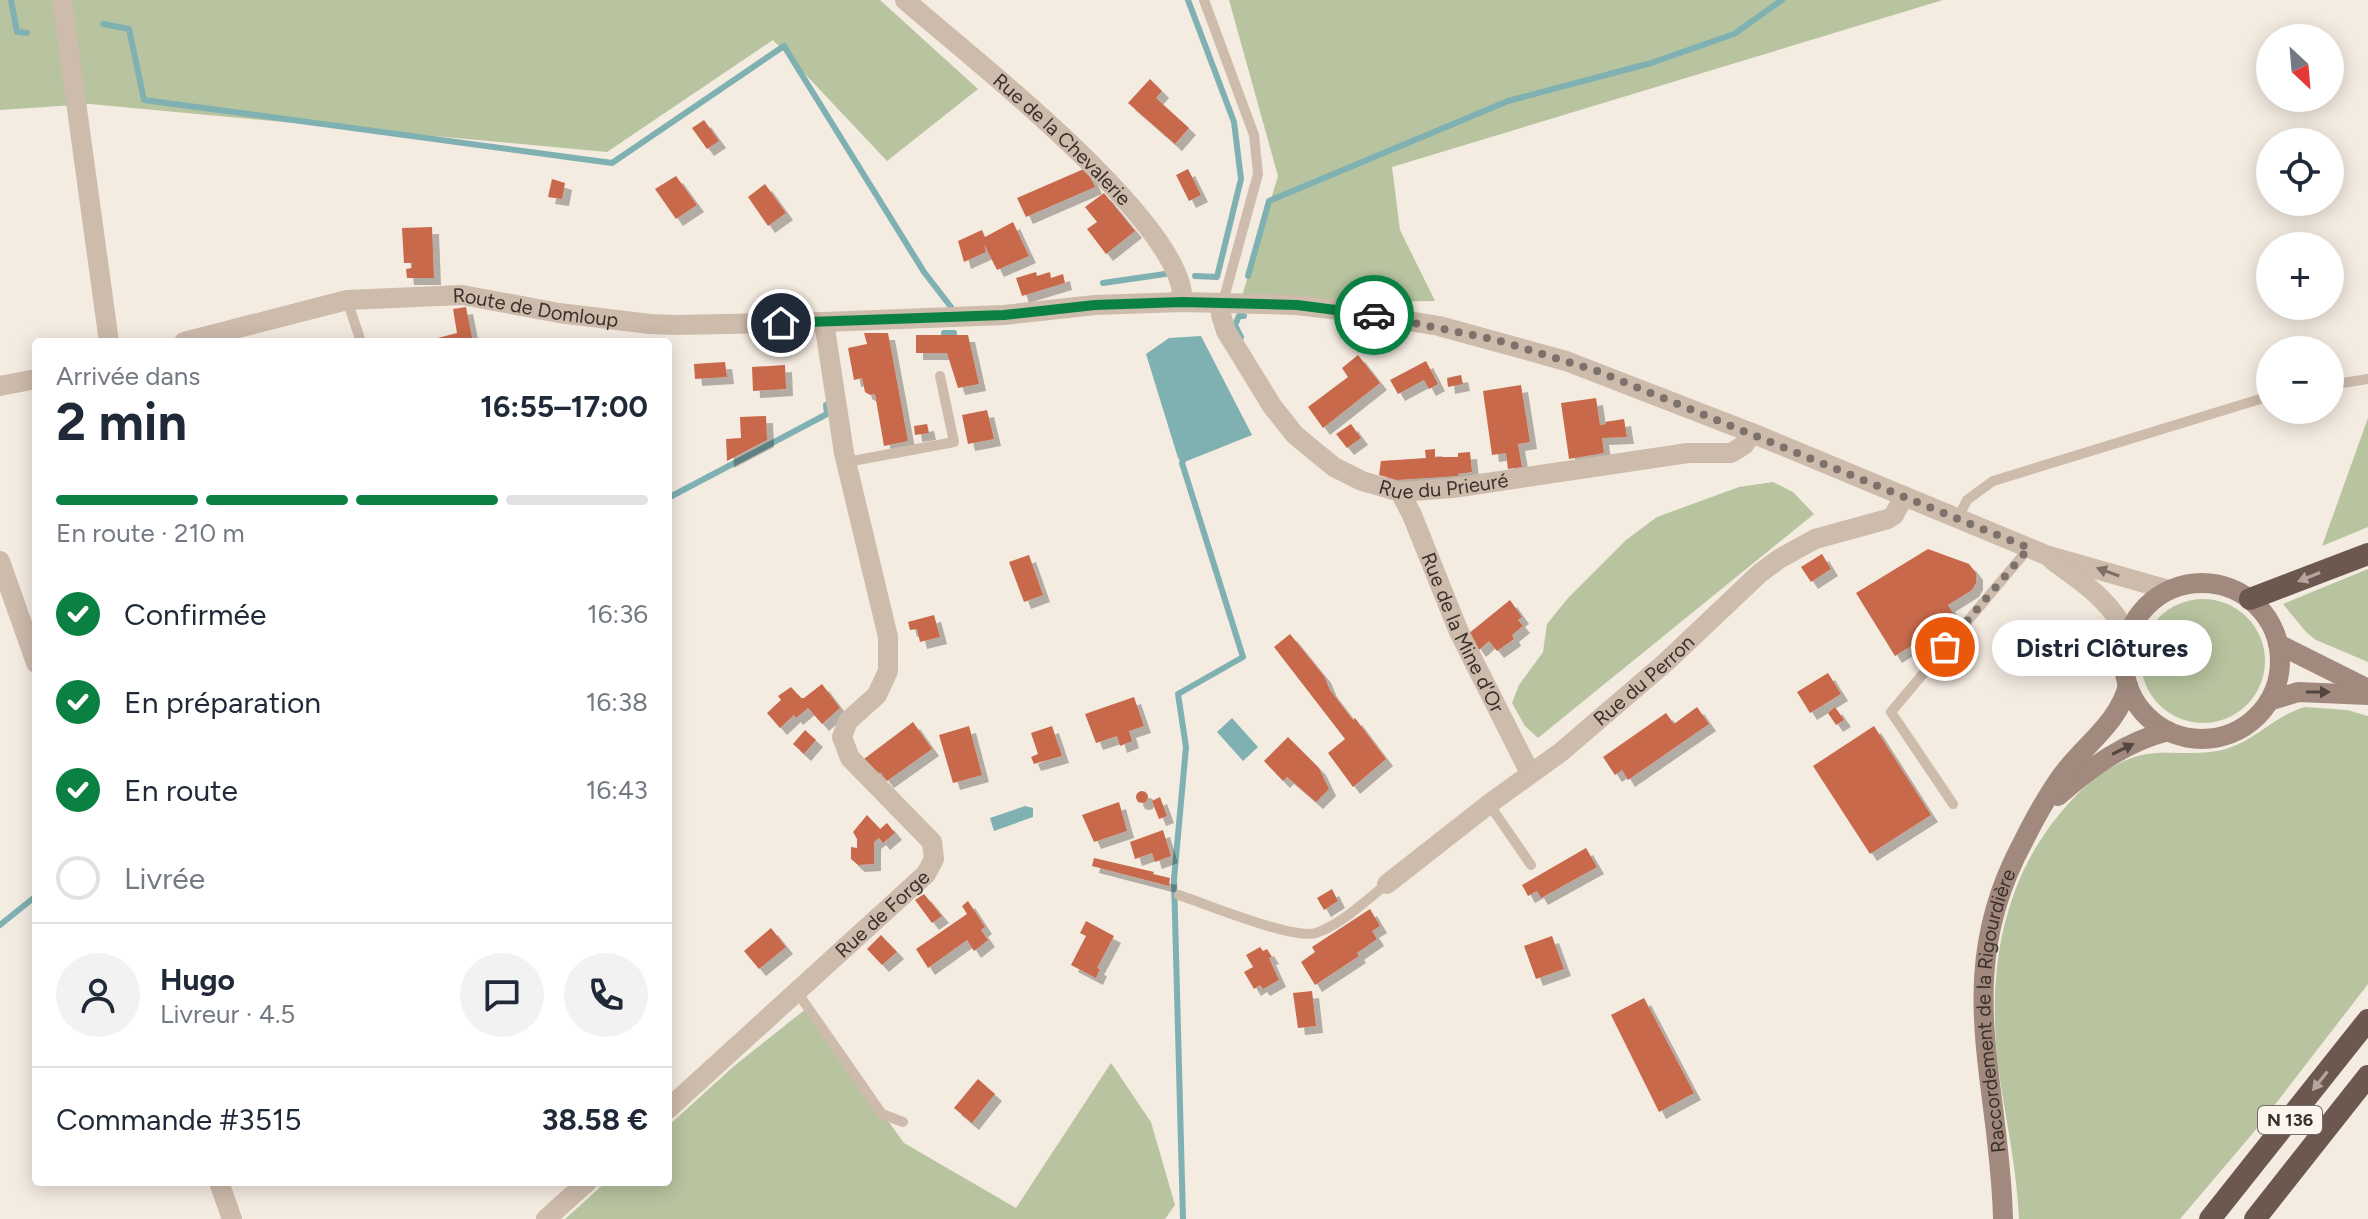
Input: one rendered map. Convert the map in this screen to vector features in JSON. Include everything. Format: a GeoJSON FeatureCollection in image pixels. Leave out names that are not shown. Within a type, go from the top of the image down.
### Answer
{"type":"FeatureCollection","features":[{"type":"Feature","properties":{"kind":"highway"},"geometry":{"type":"LineString","coordinates":[[2250,599],[2368,554]]}},
{"type":"Feature","properties":{"kind":"highway","name":"N 136"},"geometry":{"type":"LineString","coordinates":[[2210,1219],[2368,1020]]}},
{"type":"Feature","properties":{"kind":"highway","name":"N 136"},"geometry":{"type":"LineString","coordinates":[[2255,1219],[2368,1076]]}},
{"type":"Feature","properties":{"kind":"main road"},"geometry":{"type":"LineString","coordinates":[[2193,583],[2217,584],[2250,599],[2271,624],[2278,644],[2280,668],[2269,701],[2252,721],[2230,734],[2192,738],[2168,731],[2139,708],[2128,686],[2124,662],[2127,637],[2148,604],[2169,590],[2193,583]]}},
{"type":"Feature","properties":{"kind":"main road"},"geometry":{"type":"LineString","coordinates":[[2278,644],[2368,689]]}},
{"type":"Feature","properties":{"kind":"main road","name":"Raccordement de la Rigourdière"},"geometry":{"type":"LineString","coordinates":[[2003,1219],[1985,1049],[1982,975],[1989,934],[2001,890],[2040,811],[2061,777],[2115,716],[2128,686]]}},
{"type":"Feature","properties":{"kind":"main road"},"geometry":{"type":"LineString","coordinates":[[2269,701],[2298,692],[2368,695]]}},
{"type":"Feature","properties":{"kind":"main road","name":"Raccordement de la Rigourdière"},"geometry":{"type":"LineString","coordinates":[[2040,811],[2099,762],[2168,731]]}},
{"type":"Feature","properties":{"kind":"street"},"geometry":{"type":"LineString","coordinates":[[62,0],[108,338]]}},
{"type":"Feature","properties":{"kind":"street","name":"Rue de la Chevalerie"},"geometry":{"type":"LineString","coordinates":[[905,0],[1117,187],[1169,255],[1182,282],[1182,302]]}},
{"type":"Feature","properties":{"kind":"street","name":"Route de Domloup"},"geometry":{"type":"LineString","coordinates":[[200,338],[347,300],[462,295],[559,313],[650,324],[824,322],[1004,315],[1095,305],[1182,302],[1297,305],[1348,311],[1482,336],[1597,371],[2037,552],[2169,590]]}},
{"type":"Feature","properties":{"kind":"street","name":"Rue du Prieuré"},"geometry":{"type":"LineString","coordinates":[[1223,302],[1221,315],[1226,331],[1272,406],[1295,435],[1334,467],[1362,481],[1400,492],[1453,488],[1688,453],[1731,453],[1744,445],[1752,433]]}},
{"type":"Feature","properties":{"kind":"street","name":"Rue de Forge"},"geometry":{"type":"LineString","coordinates":[[672,1105],[926,874],[934,859],[932,842],[850,758],[842,737],[848,721],[877,695],[888,671],[888,637],[847,462],[824,322]]}},
{"type":"Feature","properties":{"kind":"street"},"geometry":{"type":"LineString","coordinates":[[0,386],[32,380]]}},
{"type":"Feature","properties":{"kind":"street","name":"Rue de la Mine d'Or"},"geometry":{"type":"LineString","coordinates":[[1400,492],[1459,632],[1530,773]]}},
{"type":"Feature","properties":{"kind":"street","name":"Rue du Perron"},"geometry":{"type":"LineString","coordinates":[[1387,884],[1561,752],[1666,662],[1760,573],[1807,542],[1888,519],[1894,515],[1904,496]]}},
{"type":"Feature","properties":{"kind":"street","name":"Route de Domloup"},"geometry":{"type":"LineString","coordinates":[[2037,552],[2104,602],[2123,625],[2127,637]]}},
{"type":"Feature","properties":{"kind":"street"},"geometry":{"type":"LineString","coordinates":[[0,561],[32,652]]}},
{"type":"Feature","properties":{"kind":"street"},"geometry":{"type":"LineString","coordinates":[[220,1186],[232,1219]]}},
{"type":"Feature","properties":{"kind":"street"},"geometry":{"type":"LineString","coordinates":[[546,1219],[583,1186]]}},
{"type":"Feature","properties":{"kind":"lane"},"geometry":{"type":"LineString","coordinates":[[1204,0],[1254,135],[1258,174],[1223,302]]}},
{"type":"Feature","properties":{"kind":"lane"},"geometry":{"type":"LineString","coordinates":[[347,300],[360,338]]}},
{"type":"Feature","properties":{"kind":"lane"},"geometry":{"type":"LineString","coordinates":[[847,462],[954,442],[940,376]]}},
{"type":"Feature","properties":{"kind":"lane"},"geometry":{"type":"LineString","coordinates":[[2344,383],[2368,379]]}},
{"type":"Feature","properties":{"kind":"lane"},"geometry":{"type":"LineString","coordinates":[[1958,518],[1967,500],[1993,481],[2256,400]]}},
{"type":"Feature","properties":{"kind":"lane"},"geometry":{"type":"LineString","coordinates":[[1953,804],[1891,712],[2037,552]]}},
{"type":"Feature","properties":{"kind":"lane"},"geometry":{"type":"LineString","coordinates":[[1489,804],[1531,865]]}},
{"type":"Feature","properties":{"kind":"lane"},"geometry":{"type":"LineString","coordinates":[[1179,895],[1287,931],[1314,934],[1387,884]]}},
{"type":"Feature","properties":{"kind":"lane"},"geometry":{"type":"LineString","coordinates":[[797,992],[882,1114],[903,1122]]}},
{"type":"Feature","properties":{"kind":"green space"},"geometry":{"type":"Polygon","coordinates":[[[0,0],[880,0],[978,89],[887,161],[773,40],[607,152],[90,104],[0,110],[0,0]]]}},
{"type":"Feature","properties":{"kind":"green space"},"geometry":{"type":"Polygon","coordinates":[[[1229,0],[1943,0],[1392,167],[1400,230],[1435,301],[1240,303],[1278,176],[1229,0]]]}},
{"type":"Feature","properties":{"kind":"green space"},"geometry":{"type":"Polygon","coordinates":[[[2368,418],[2368,527],[2322,546],[2368,418]]]}},
{"type":"Feature","properties":{"kind":"green space"},"geometry":{"type":"Polygon","coordinates":[[[1773,482],[1793,492],[1814,514],[1538,738],[1525,726],[1512,703],[1519,685],[1543,652],[1547,624],[1568,598],[1626,540],[1657,517],[1739,487],[1773,482]]]}},
{"type":"Feature","properties":{"kind":"green space"},"geometry":{"type":"Polygon","coordinates":[[[2368,569],[2368,662],[2316,640],[2283,604],[2368,569]]]}},
{"type":"Feature","properties":{"kind":"green space"},"geometry":{"type":"Polygon","coordinates":[[[2203,599],[2227,604],[2247,617],[2260,637],[2265,661],[2260,685],[2247,705],[2227,718],[2203,723],[2179,718],[2159,705],[2146,685],[2141,661],[2146,637],[2159,617],[2179,604],[2203,599]]]}},
{"type":"Feature","properties":{"kind":"green space"},"geometry":{"type":"Polygon","coordinates":[[[2305,707],[2347,710],[2368,716],[2368,984],[2253,1133],[2180,1219],[2019,1219],[1997,1053],[1995,986],[2006,920],[2030,858],[2072,799],[2112,767],[2136,756],[2226,749],[2305,707]]]}},
{"type":"Feature","properties":{"kind":"green space"},"geometry":{"type":"Polygon","coordinates":[[[807,1008],[904,1143],[1016,1208],[1111,1063],[1151,1122],[1175,1205],[1165,1219],[565,1219],[602,1186],[672,1186],[672,1122],[734,1066],[807,1008]]]}},
{"type":"Feature","properties":{"kind":"water"},"geometry":{"type":"Polygon","coordinates":[[[1201,336],[1252,435],[1182,463],[1146,354],[1169,338],[1201,336]]]}},
{"type":"Feature","properties":{"kind":"water"},"geometry":{"type":"Polygon","coordinates":[[[1232,718],[1258,747],[1243,761],[1217,732],[1232,718]]]}},
{"type":"Feature","properties":{"kind":"water"},"geometry":{"type":"Polygon","coordinates":[[[1025,806],[1033,808],[1033,817],[994,831],[990,818],[1025,806]]]}},
{"type":"Feature","properties":{"kind":"building"},"geometry":{"type":"Polygon","coordinates":[[[1150,79],[1162,91],[1156,98],[1189,128],[1175,144],[1128,103],[1150,79]]]}},
{"type":"Feature","properties":{"kind":"building"},"geometry":{"type":"Polygon","coordinates":[[[704,120],[719,141],[707,149],[692,128],[704,120]]]}},
{"type":"Feature","properties":{"kind":"building"},"geometry":{"type":"Polygon","coordinates":[[[1086,168],[1095,187],[1026,217],[1017,198],[1086,168]]]}},
{"type":"Feature","properties":{"kind":"building"},"geometry":{"type":"Polygon","coordinates":[[[1188,169],[1201,195],[1189,201],[1176,175],[1188,169]]]}},
{"type":"Feature","properties":{"kind":"building"},"geometry":{"type":"Polygon","coordinates":[[[676,176],[697,205],[676,219],[655,189],[676,176]]]}},
{"type":"Feature","properties":{"kind":"building"},"geometry":{"type":"Polygon","coordinates":[[[552,179],[565,183],[562,199],[548,197],[552,179]]]}},
{"type":"Feature","properties":{"kind":"building"},"geometry":{"type":"Polygon","coordinates":[[[765,184],[786,213],[768,226],[748,197],[765,184]]]}},
{"type":"Feature","properties":{"kind":"building"},"geometry":{"type":"Polygon","coordinates":[[[1104,193],[1135,231],[1106,254],[1087,229],[1097,222],[1085,207],[1104,193]]]}},
{"type":"Feature","properties":{"kind":"building"},"geometry":{"type":"Polygon","coordinates":[[[1013,222],[1029,256],[997,270],[984,244],[986,252],[964,262],[958,241],[982,230],[985,237],[1013,222]]]}},
{"type":"Feature","properties":{"kind":"building"},"geometry":{"type":"Polygon","coordinates":[[[432,227],[434,278],[407,278],[406,269],[412,268],[412,263],[404,263],[402,228],[432,227]]]}},
{"type":"Feature","properties":{"kind":"building"},"geometry":{"type":"Polygon","coordinates":[[[1036,272],[1037,276],[1050,272],[1051,278],[1063,274],[1065,283],[1022,296],[1016,278],[1036,272]]]}},
{"type":"Feature","properties":{"kind":"building"},"geometry":{"type":"Polygon","coordinates":[[[466,307],[472,338],[438,338],[457,333],[453,309],[466,307]]]}},
{"type":"Feature","properties":{"kind":"building"},"geometry":{"type":"Polygon","coordinates":[[[864,333],[888,333],[908,441],[884,446],[875,394],[865,392],[862,378],[854,380],[848,348],[867,344],[864,333]]]}},
{"type":"Feature","properties":{"kind":"building"},"geometry":{"type":"Polygon","coordinates":[[[916,335],[968,335],[979,384],[958,388],[947,353],[916,353],[916,335]]]}},
{"type":"Feature","properties":{"kind":"building"},"geometry":{"type":"Polygon","coordinates":[[[1358,355],[1380,383],[1323,428],[1308,407],[1348,377],[1342,368],[1358,355]]]}},
{"type":"Feature","properties":{"kind":"building"},"geometry":{"type":"Polygon","coordinates":[[[1426,361],[1438,384],[1429,389],[1424,380],[1398,394],[1390,380],[1426,361]]]}},
{"type":"Feature","properties":{"kind":"building"},"geometry":{"type":"Polygon","coordinates":[[[725,362],[727,377],[695,379],[694,364],[725,362]]]}},
{"type":"Feature","properties":{"kind":"building"},"geometry":{"type":"Polygon","coordinates":[[[785,365],[786,389],[753,391],[752,367],[785,365]]]}},
{"type":"Feature","properties":{"kind":"building"},"geometry":{"type":"Polygon","coordinates":[[[1461,375],[1463,384],[1448,387],[1447,378],[1461,375]]]}},
{"type":"Feature","properties":{"kind":"building"},"geometry":{"type":"Polygon","coordinates":[[[1521,385],[1530,442],[1518,444],[1522,467],[1508,469],[1506,453],[1492,455],[1483,391],[1521,385]]]}},
{"type":"Feature","properties":{"kind":"building"},"geometry":{"type":"Polygon","coordinates":[[[1596,398],[1600,425],[1624,419],[1627,437],[1602,438],[1604,453],[1569,459],[1561,403],[1596,398]]]}},
{"type":"Feature","properties":{"kind":"building"},"geometry":{"type":"Polygon","coordinates":[[[987,410],[994,439],[968,444],[962,415],[987,410]]]}},
{"type":"Feature","properties":{"kind":"building"},"geometry":{"type":"Polygon","coordinates":[[[766,416],[767,440],[727,461],[726,439],[741,438],[740,417],[766,416]]]}},
{"type":"Feature","properties":{"kind":"building"},"geometry":{"type":"Polygon","coordinates":[[[927,424],[929,433],[915,435],[914,426],[927,424]]]}},
{"type":"Feature","properties":{"kind":"building"},"geometry":{"type":"Polygon","coordinates":[[[1351,424],[1361,438],[1347,448],[1336,434],[1351,424]]]}},
{"type":"Feature","properties":{"kind":"building"},"geometry":{"type":"Polygon","coordinates":[[[1435,449],[1435,457],[1458,457],[1458,453],[1470,452],[1472,472],[1458,476],[1397,480],[1379,475],[1381,461],[1426,458],[1425,450],[1435,449]]]}},
{"type":"Feature","properties":{"kind":"building"},"geometry":{"type":"Polygon","coordinates":[[[1928,549],[1969,564],[1976,573],[1976,583],[1972,590],[1948,605],[1956,618],[1895,656],[1856,593],[1928,549]]]}},
{"type":"Feature","properties":{"kind":"building"},"geometry":{"type":"Polygon","coordinates":[[[1822,554],[1831,569],[1811,582],[1801,567],[1822,554]]]}},
{"type":"Feature","properties":{"kind":"building"},"geometry":{"type":"Polygon","coordinates":[[[1029,555],[1043,595],[1024,602],[1009,562],[1029,555]]]}},
{"type":"Feature","properties":{"kind":"building"},"geometry":{"type":"Polygon","coordinates":[[[1510,600],[1522,617],[1518,620],[1523,626],[1512,635],[1514,639],[1497,651],[1489,641],[1479,650],[1468,634],[1510,600]]]}},
{"type":"Feature","properties":{"kind":"building"},"geometry":{"type":"Polygon","coordinates":[[[934,615],[940,637],[920,642],[917,629],[910,630],[908,622],[934,615]]]}},
{"type":"Feature","properties":{"kind":"building"},"geometry":{"type":"Polygon","coordinates":[[[1290,634],[1324,676],[1330,690],[1353,720],[1355,718],[1386,759],[1353,787],[1328,753],[1345,739],[1274,647],[1290,634]]]}},
{"type":"Feature","properties":{"kind":"building"},"geometry":{"type":"Polygon","coordinates":[[[1828,673],[1841,694],[1810,713],[1797,692],[1828,673]]]}},
{"type":"Feature","properties":{"kind":"building"},"geometry":{"type":"Polygon","coordinates":[[[822,684],[840,708],[822,724],[808,708],[796,718],[794,715],[780,728],[767,713],[781,700],[778,696],[791,687],[804,698],[822,684]]]}},
{"type":"Feature","properties":{"kind":"building"},"geometry":{"type":"Polygon","coordinates":[[[1134,697],[1144,726],[1129,731],[1132,741],[1120,746],[1117,736],[1096,743],[1085,714],[1134,697]]]}},
{"type":"Feature","properties":{"kind":"building"},"geometry":{"type":"Polygon","coordinates":[[[1697,707],[1709,724],[1628,780],[1622,770],[1615,775],[1603,757],[1666,713],[1674,724],[1697,707]]]}},
{"type":"Feature","properties":{"kind":"building"},"geometry":{"type":"Polygon","coordinates":[[[1835,707],[1844,720],[1836,725],[1828,713],[1835,707]]]}},
{"type":"Feature","properties":{"kind":"building"},"geometry":{"type":"Polygon","coordinates":[[[913,722],[932,749],[887,781],[880,772],[877,775],[864,759],[913,722]]]}},
{"type":"Feature","properties":{"kind":"building"},"geometry":{"type":"Polygon","coordinates":[[[969,726],[982,775],[953,783],[939,735],[969,726]]]}},
{"type":"Feature","properties":{"kind":"building"},"geometry":{"type":"Polygon","coordinates":[[[1052,726],[1062,756],[1034,764],[1031,757],[1038,754],[1031,733],[1052,726]]]}},
{"type":"Feature","properties":{"kind":"building"},"geometry":{"type":"Polygon","coordinates":[[[1874,726],[1931,815],[1870,854],[1813,766],[1874,726]]]}},
{"type":"Feature","properties":{"kind":"building"},"geometry":{"type":"Polygon","coordinates":[[[805,730],[816,740],[804,754],[793,744],[805,730]]]}},
{"type":"Feature","properties":{"kind":"building"},"geometry":{"type":"Polygon","coordinates":[[[1288,737],[1319,768],[1329,789],[1316,802],[1287,777],[1283,781],[1264,761],[1288,737]]]}},
{"type":"Feature","properties":{"kind":"building"},"geometry":{"type":"Polygon","coordinates":[[[1142,791],[1148,797],[1142,803],[1136,797],[1142,791]]]}},
{"type":"Feature","properties":{"kind":"building"},"geometry":{"type":"Polygon","coordinates":[[[1160,797],[1167,816],[1159,819],[1152,801],[1160,797]]]}},
{"type":"Feature","properties":{"kind":"building"},"geometry":{"type":"Polygon","coordinates":[[[1119,802],[1127,831],[1094,842],[1082,815],[1119,802]]]}},
{"type":"Feature","properties":{"kind":"building"},"geometry":{"type":"Polygon","coordinates":[[[867,815],[880,829],[887,823],[895,833],[883,843],[879,838],[874,842],[874,864],[858,865],[851,859],[851,847],[857,848],[853,832],[867,815]]]}},
{"type":"Feature","properties":{"kind":"building"},"geometry":{"type":"Polygon","coordinates":[[[1163,830],[1171,856],[1155,862],[1152,853],[1135,859],[1130,842],[1163,830]]]}},
{"type":"Feature","properties":{"kind":"building"},"geometry":{"type":"Polygon","coordinates":[[[1586,848],[1597,867],[1541,898],[1537,891],[1528,896],[1522,885],[1586,848]]]}},
{"type":"Feature","properties":{"kind":"building"},"geometry":{"type":"Polygon","coordinates":[[[1094,858],[1154,872],[1170,878],[1169,886],[1092,866],[1094,858]]]}},
{"type":"Feature","properties":{"kind":"building"},"geometry":{"type":"Polygon","coordinates":[[[1332,889],[1338,901],[1324,910],[1317,898],[1332,889]]]}},
{"type":"Feature","properties":{"kind":"building"},"geometry":{"type":"Polygon","coordinates":[[[924,894],[942,916],[932,923],[915,900],[924,894]]]}},
{"type":"Feature","properties":{"kind":"building"},"geometry":{"type":"Polygon","coordinates":[[[968,901],[985,927],[981,930],[988,940],[974,951],[967,940],[928,968],[916,949],[967,914],[962,906],[968,901]]]}},
{"type":"Feature","properties":{"kind":"building"},"geometry":{"type":"Polygon","coordinates":[[[1370,909],[1380,926],[1372,931],[1377,939],[1357,953],[1359,956],[1315,985],[1301,962],[1315,952],[1312,947],[1370,909]]]}},
{"type":"Feature","properties":{"kind":"building"},"geometry":{"type":"Polygon","coordinates":[[[1086,921],[1114,936],[1097,968],[1100,969],[1096,978],[1071,965],[1086,936],[1080,933],[1086,921]]]}},
{"type":"Feature","properties":{"kind":"building"},"geometry":{"type":"Polygon","coordinates":[[[771,928],[786,947],[759,969],[744,951],[771,928]]]}},
{"type":"Feature","properties":{"kind":"building"},"geometry":{"type":"Polygon","coordinates":[[[881,935],[897,952],[882,965],[867,949],[881,935]]]}},
{"type":"Feature","properties":{"kind":"building"},"geometry":{"type":"Polygon","coordinates":[[[1552,936],[1564,969],[1536,979],[1524,946],[1552,936]]]}},
{"type":"Feature","properties":{"kind":"building"},"geometry":{"type":"Polygon","coordinates":[[[1260,947],[1263,951],[1267,949],[1272,957],[1269,958],[1279,980],[1263,989],[1260,985],[1254,989],[1244,972],[1253,967],[1246,955],[1260,947]]]}},
{"type":"Feature","properties":{"kind":"building"},"geometry":{"type":"Polygon","coordinates":[[[1312,991],[1316,1026],[1298,1028],[1293,993],[1312,991]]]}},
{"type":"Feature","properties":{"kind":"building"},"geometry":{"type":"Polygon","coordinates":[[[1644,998],[1694,1093],[1659,1112],[1611,1015],[1644,998]]]}},
{"type":"Feature","properties":{"kind":"building"},"geometry":{"type":"Polygon","coordinates":[[[978,1079],[995,1094],[972,1123],[954,1108],[978,1079]]]}},
{"type":"Feature","properties":{"kind":"waterway"},"geometry":{"type":"LineString","coordinates":[[11,0],[17,32],[27,33]]}},
{"type":"Feature","properties":{"kind":"waterway"},"geometry":{"type":"LineString","coordinates":[[1188,0],[1234,122],[1241,179],[1217,277],[1195,276]]}},
{"type":"Feature","properties":{"kind":"waterway"},"geometry":{"type":"LineString","coordinates":[[1248,276],[1269,201],[1508,101],[1651,63],[1734,34],[1782,0]]}},
{"type":"Feature","properties":{"kind":"waterway"},"geometry":{"type":"LineString","coordinates":[[103,24],[129,29],[144,100],[612,163],[784,46],[924,272],[951,307]]}},
{"type":"Feature","properties":{"kind":"waterway"},"geometry":{"type":"LineString","coordinates":[[1103,283],[1165,274]]}},
{"type":"Feature","properties":{"kind":"waterway"},"geometry":{"type":"LineString","coordinates":[[1241,337],[1235,325],[1239,316],[1244,316]]}},
{"type":"Feature","properties":{"kind":"waterway"},"geometry":{"type":"LineString","coordinates":[[944,333],[954,333]]}},
{"type":"Feature","properties":{"kind":"waterway"},"geometry":{"type":"LineString","coordinates":[[672,496],[827,414],[826,405]]}},
{"type":"Feature","properties":{"kind":"waterway"},"geometry":{"type":"LineString","coordinates":[[1183,1219],[1174,879],[1186,747],[1178,694],[1243,657],[1182,463],[1185,455]]}},
{"type":"Feature","properties":{"kind":"waterway"},"geometry":{"type":"LineString","coordinates":[[0,925],[32,899]]}},
{"type":"Feature","properties":{"kind":"way so far"},"geometry":{"type":"LineString","coordinates":[[1374,315],[1497,340],[1597,371],[2029,548],[1945,647]]}},
{"type":"Feature","properties":{"kind":"place","name":"Distri Clôtures"},"geometry":{"type":"Point","coordinates":[1945,647]}},
{"type":"Feature","properties":{"kind":"route"},"geometry":{"type":"LineString","coordinates":[[781,323],[1004,315],[1095,305],[1182,302],[1297,305],[1374,315]]}}]}
